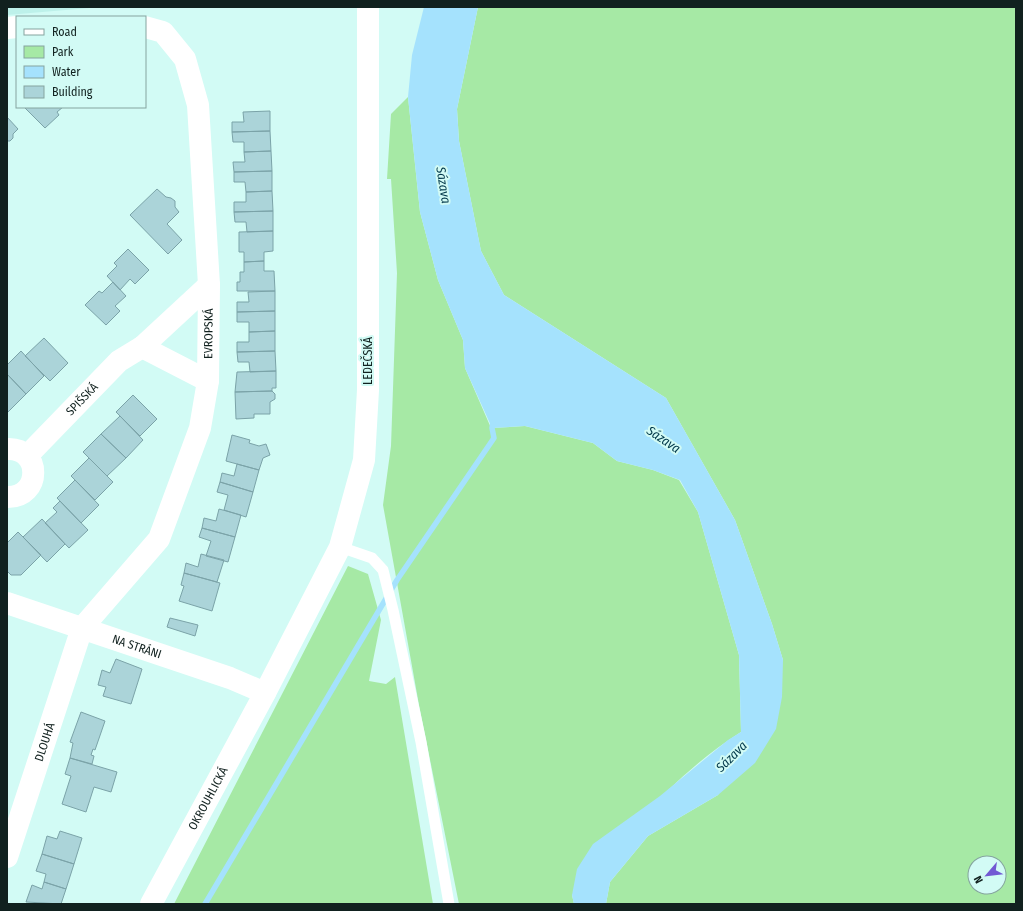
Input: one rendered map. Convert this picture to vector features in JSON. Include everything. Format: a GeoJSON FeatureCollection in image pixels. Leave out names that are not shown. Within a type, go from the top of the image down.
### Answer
{"type":"FeatureCollection","features":[{"type":"Feature","properties":{"kind":"street","name":"LEDEČSKÁ"},"geometry":{"type":"LineString","coordinates":[[265,693],[340,547],[364,460],[368,390],[368,7]]}},
{"type":"Feature","properties":{"kind":"street","name":"EVROPSKÁ"},"geometry":{"type":"LineString","coordinates":[[82,628],[159,539],[200,428],[208,381],[209,285],[198,105],[185,59],[163,32],[146,27]]}},
{"type":"Feature","properties":{"kind":"street","name":"SPIŠSKÁ"},"geometry":{"type":"LineString","coordinates":[[27,456],[119,361],[142,347],[209,285]]}},
{"type":"Feature","properties":{"kind":"street"},"geometry":{"type":"LineString","coordinates":[[142,347],[208,381]]}},
{"type":"Feature","properties":{"kind":"street"},"geometry":{"type":"LineString","coordinates":[[7,449],[19,450],[27,456],[33,466],[31,483],[19,495],[7,496]]}},
{"type":"Feature","properties":{"kind":"street","name":"NA STRÁNI"},"geometry":{"type":"LineString","coordinates":[[7,603],[230,678],[265,693]]}},
{"type":"Feature","properties":{"kind":"street","name":"DLOUHÁ"},"geometry":{"type":"LineString","coordinates":[[7,857],[16,802],[82,628]]}},
{"type":"Feature","properties":{"kind":"street","name":"OKROUHLICKÁ"},"geometry":{"type":"LineString","coordinates":[[151,904],[265,693]]}},
{"type":"Feature","properties":{"kind":"lane"},"geometry":{"type":"LineString","coordinates":[[340,547],[372,558],[382,570],[393,610],[421,742],[448,904]]}},
{"type":"Feature","properties":{"kind":"shaded area"},"geometry":{"type":"Polygon","coordinates":[[[7,7],[101,7],[7,15],[7,7]]]}},
{"type":"Feature","properties":{"kind":"green space"},"geometry":{"type":"Polygon","coordinates":[[[478,7],[1016,7],[1016,904],[606,904],[610,882],[648,836],[718,795],[783,660],[772,624],[735,520],[666,398],[504,295],[481,251],[459,141],[457,109],[478,7]]]}},
{"type":"Feature","properties":{"kind":"green space"},"geometry":{"type":"Polygon","coordinates":[[[408,97],[420,212],[438,280],[463,340],[465,368],[491,428],[525,426],[593,443],[617,461],[653,470],[679,480],[698,512],[739,655],[741,732],[694,767],[651,808],[572,895],[574,904],[459,904],[419,705],[383,505],[391,446],[397,273],[391,179],[387,179],[391,114],[408,97]]]}},
{"type":"Feature","properties":{"kind":"green space"},"geometry":{"type":"Polygon","coordinates":[[[348,566],[368,574],[381,620],[369,681],[386,684],[395,677],[433,904],[174,904],[348,566]]]}},
{"type":"Feature","properties":{"kind":"water","name":"Sázava"},"geometry":{"type":"Polygon","coordinates":[[[424,7],[478,7],[457,109],[459,141],[481,251],[504,295],[666,398],[735,520],[772,624],[783,660],[782,697],[776,729],[755,763],[718,795],[648,836],[610,882],[606,904],[574,904],[572,895],[577,869],[593,844],[660,796],[728,740],[741,732],[739,655],[698,512],[680,480],[653,470],[617,461],[593,443],[525,426],[492,428],[465,368],[463,340],[438,280],[420,212],[408,97],[412,55],[424,7]]]}},
{"type":"Feature","properties":{"kind":"building"},"geometry":{"type":"Polygon","coordinates":[[[25,108],[62,108],[57,112],[59,115],[45,128],[25,108]]]}},
{"type":"Feature","properties":{"kind":"building"},"geometry":{"type":"Polygon","coordinates":[[[270,111],[270,131],[232,132],[232,122],[244,122],[243,112],[270,111]]]}},
{"type":"Feature","properties":{"kind":"building"},"geometry":{"type":"Polygon","coordinates":[[[7,117],[18,129],[13,134],[13,138],[10,141],[7,141],[7,117]]]}},
{"type":"Feature","properties":{"kind":"building"},"geometry":{"type":"Polygon","coordinates":[[[270,131],[271,151],[244,152],[244,142],[233,142],[232,132],[270,131]]]}},
{"type":"Feature","properties":{"kind":"building"},"geometry":{"type":"Polygon","coordinates":[[[271,151],[272,171],[234,172],[233,162],[245,162],[244,152],[271,151]]]}},
{"type":"Feature","properties":{"kind":"building"},"geometry":{"type":"Polygon","coordinates":[[[272,171],[272,191],[246,192],[245,182],[234,182],[234,172],[272,171]]]}},
{"type":"Feature","properties":{"kind":"building"},"geometry":{"type":"Polygon","coordinates":[[[157,189],[166,197],[175,201],[175,207],[179,212],[167,224],[182,240],[168,254],[130,215],[157,189]]]}},
{"type":"Feature","properties":{"kind":"building"},"geometry":{"type":"Polygon","coordinates":[[[272,191],[273,211],[234,212],[234,202],[246,202],[246,192],[272,191]]]}},
{"type":"Feature","properties":{"kind":"building"},"geometry":{"type":"Polygon","coordinates":[[[273,211],[273,231],[247,232],[246,222],[235,222],[234,212],[273,211]]]}},
{"type":"Feature","properties":{"kind":"building"},"geometry":{"type":"Polygon","coordinates":[[[273,231],[273,251],[264,252],[264,261],[244,262],[244,252],[239,252],[239,232],[273,231]]]}},
{"type":"Feature","properties":{"kind":"building"},"geometry":{"type":"Polygon","coordinates":[[[128,249],[149,270],[135,284],[130,279],[120,290],[107,276],[117,266],[114,263],[128,249]]]}},
{"type":"Feature","properties":{"kind":"building"},"geometry":{"type":"Polygon","coordinates":[[[264,261],[264,271],[274,271],[275,291],[237,291],[237,282],[240,282],[240,272],[244,272],[244,262],[264,261]]]}},
{"type":"Feature","properties":{"kind":"building"},"geometry":{"type":"Polygon","coordinates":[[[113,282],[126,296],[115,306],[120,311],[106,325],[85,305],[99,291],[102,293],[113,282]]]}},
{"type":"Feature","properties":{"kind":"building"},"geometry":{"type":"Polygon","coordinates":[[[275,291],[275,311],[237,312],[237,302],[249,302],[248,292],[275,291]]]}},
{"type":"Feature","properties":{"kind":"building"},"geometry":{"type":"Polygon","coordinates":[[[275,311],[275,331],[249,332],[249,322],[237,322],[237,312],[275,311]]]}},
{"type":"Feature","properties":{"kind":"building"},"geometry":{"type":"Polygon","coordinates":[[[275,331],[275,351],[237,352],[237,342],[249,342],[249,332],[275,331]]]}},
{"type":"Feature","properties":{"kind":"building"},"geometry":{"type":"Polygon","coordinates":[[[44,338],[68,363],[50,381],[25,356],[44,338]]]}},
{"type":"Feature","properties":{"kind":"building"},"geometry":{"type":"Polygon","coordinates":[[[21,351],[44,376],[26,394],[7,374],[7,365],[21,351]]]}},
{"type":"Feature","properties":{"kind":"building"},"geometry":{"type":"Polygon","coordinates":[[[275,351],[276,371],[250,372],[249,362],[238,362],[237,352],[275,351]]]}},
{"type":"Feature","properties":{"kind":"building"},"geometry":{"type":"Polygon","coordinates":[[[276,371],[276,388],[272,388],[272,391],[235,392],[237,372],[276,371]]]}},
{"type":"Feature","properties":{"kind":"building"},"geometry":{"type":"Polygon","coordinates":[[[7,374],[26,394],[8,412],[7,411],[7,374]]]}},
{"type":"Feature","properties":{"kind":"building"},"geometry":{"type":"Polygon","coordinates":[[[272,391],[275,394],[275,399],[270,402],[270,414],[254,414],[254,418],[236,419],[235,392],[272,391]]]}},
{"type":"Feature","properties":{"kind":"building"},"geometry":{"type":"Polygon","coordinates":[[[133,395],[157,419],[140,436],[116,412],[133,395]]]}},
{"type":"Feature","properties":{"kind":"building"},"geometry":{"type":"Polygon","coordinates":[[[120,416],[143,440],[126,458],[101,434],[120,416]]]}},
{"type":"Feature","properties":{"kind":"building"},"geometry":{"type":"Polygon","coordinates":[[[101,434],[126,458],[107,476],[83,452],[101,434]]]}},
{"type":"Feature","properties":{"kind":"building"},"geometry":{"type":"Polygon","coordinates":[[[232,435],[250,440],[249,443],[259,446],[266,444],[270,455],[263,458],[259,470],[226,461],[232,435]]]}},
{"type":"Feature","properties":{"kind":"building"},"geometry":{"type":"Polygon","coordinates":[[[89,458],[113,482],[95,500],[71,476],[89,458]]]}},
{"type":"Feature","properties":{"kind":"building"},"geometry":{"type":"Polygon","coordinates":[[[237,464],[259,470],[253,492],[220,482],[222,473],[234,476],[237,464]]]}},
{"type":"Feature","properties":{"kind":"building"},"geometry":{"type":"Polygon","coordinates":[[[75,480],[99,505],[81,523],[57,498],[75,480]]]}},
{"type":"Feature","properties":{"kind":"building"},"geometry":{"type":"Polygon","coordinates":[[[220,482],[253,492],[246,517],[224,510],[228,495],[217,492],[220,482]]]}},
{"type":"Feature","properties":{"kind":"building"},"geometry":{"type":"Polygon","coordinates":[[[60,501],[88,530],[69,548],[45,523],[57,512],[53,508],[60,501]]]}},
{"type":"Feature","properties":{"kind":"building"},"geometry":{"type":"Polygon","coordinates":[[[219,509],[241,515],[235,537],[202,528],[204,518],[216,521],[219,509]]]}},
{"type":"Feature","properties":{"kind":"building"},"geometry":{"type":"Polygon","coordinates":[[[42,519],[65,544],[47,562],[23,537],[42,519]]]}},
{"type":"Feature","properties":{"kind":"building"},"geometry":{"type":"Polygon","coordinates":[[[202,528],[235,537],[228,562],[206,556],[211,541],[199,537],[202,528]]]}},
{"type":"Feature","properties":{"kind":"building"},"geometry":{"type":"Polygon","coordinates":[[[18,532],[41,555],[21,575],[11,575],[7,571],[7,543],[18,532]]]}},
{"type":"Feature","properties":{"kind":"building"},"geometry":{"type":"Polygon","coordinates":[[[201,554],[224,560],[217,582],[184,573],[186,563],[198,567],[201,554]]]}},
{"type":"Feature","properties":{"kind":"building"},"geometry":{"type":"Polygon","coordinates":[[[184,573],[220,583],[212,611],[179,601],[184,586],[181,585],[184,573]]]}},
{"type":"Feature","properties":{"kind":"building"},"geometry":{"type":"Polygon","coordinates":[[[170,618],[198,625],[195,636],[167,627],[170,618]]]}},
{"type":"Feature","properties":{"kind":"building"},"geometry":{"type":"Polygon","coordinates":[[[116,659],[142,669],[131,704],[103,696],[106,687],[98,685],[102,670],[110,673],[116,659]]]}},
{"type":"Feature","properties":{"kind":"building"},"geometry":{"type":"Polygon","coordinates":[[[81,712],[105,721],[95,750],[93,749],[91,755],[94,756],[92,764],[70,758],[73,743],[70,742],[81,712]]]}},
{"type":"Feature","properties":{"kind":"building"},"geometry":{"type":"Polygon","coordinates":[[[70,758],[117,772],[111,792],[94,787],[86,812],[62,804],[71,776],[65,774],[70,758]]]}},
{"type":"Feature","properties":{"kind":"building"},"geometry":{"type":"Polygon","coordinates":[[[60,831],[82,838],[74,864],[42,854],[47,836],[57,839],[60,831]]]}},
{"type":"Feature","properties":{"kind":"building"},"geometry":{"type":"Polygon","coordinates":[[[42,854],[74,864],[66,889],[44,882],[46,874],[36,871],[42,854]]]}},
{"type":"Feature","properties":{"kind":"building"},"geometry":{"type":"Polygon","coordinates":[[[44,882],[66,889],[61,904],[26,902],[32,885],[42,889],[44,882]]]}},
{"type":"Feature","properties":{"kind":"waterway"},"geometry":{"type":"LineString","coordinates":[[205,904],[397,580],[494,438],[492,428],[493,422]]}}]}
